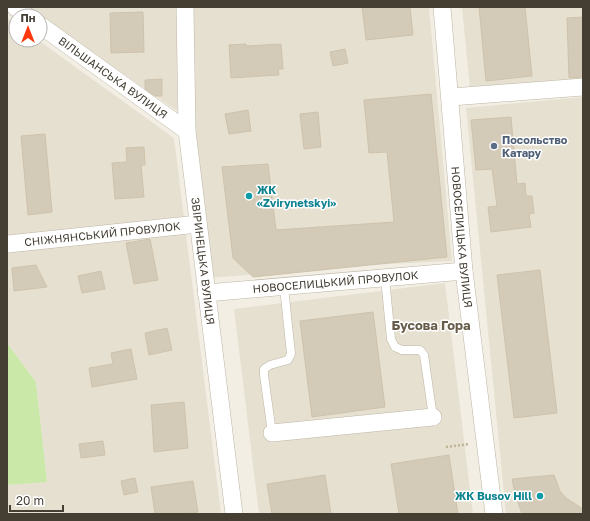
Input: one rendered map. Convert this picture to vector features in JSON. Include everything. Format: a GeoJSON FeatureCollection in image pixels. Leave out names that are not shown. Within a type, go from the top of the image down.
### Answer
{"type":"FeatureCollection","features":[{"type":"Feature","properties":{"kind":"street","name":"ЗВІРИНЕЦЬКА ВУЛИЦЯ"},"geometry":{"type":"LineString","coordinates":[[185,7],[187,130],[234,514]]}},
{"type":"Feature","properties":{"kind":"street","name":"НОВОСЕЛИЦЬКА ВУЛИЦЯ"},"geometry":{"type":"LineString","coordinates":[[442,7],[451,97],[464,272],[494,514]]}},
{"type":"Feature","properties":{"kind":"street","name":"ВІЛЬШАНСЬКА ВУЛИЦЯ"},"geometry":{"type":"LineString","coordinates":[[48,31],[187,130]]}},
{"type":"Feature","properties":{"kind":"street"},"geometry":{"type":"LineString","coordinates":[[451,97],[583,87]]}},
{"type":"Feature","properties":{"kind":"street","name":"СНІЖНЯНСЬКИЙ ПРОВУЛОК"},"geometry":{"type":"LineString","coordinates":[[8,244],[198,224]]}},
{"type":"Feature","properties":{"kind":"street","name":"НОВОСЕЛИЦЬКИЙ ПРОВУЛОК"},"geometry":{"type":"LineString","coordinates":[[206,293],[464,272]]}},
{"type":"Feature","properties":{"kind":"street"},"geometry":{"type":"LineString","coordinates":[[272,433],[433,418]]}},
{"type":"Feature","properties":{"kind":"lane"},"geometry":{"type":"LineString","coordinates":[[385,278],[391,339],[395,347],[402,350],[420,350],[424,355],[433,418]]}},
{"type":"Feature","properties":{"kind":"lane"},"geometry":{"type":"LineString","coordinates":[[272,433],[264,369],[270,365],[288,360],[291,354],[284,287]]}},
{"type":"Feature","properties":{"kind":"path"},"geometry":{"type":"LineString","coordinates":[[446,447],[485,443]]}},
{"type":"Feature","properties":{"kind":"shaded area"},"geometry":{"type":"Polygon","coordinates":[[[27,7],[178,7],[177,111],[48,22],[48,8],[27,7]]]}},
{"type":"Feature","properties":{"kind":"shaded area"},"geometry":{"type":"Polygon","coordinates":[[[193,7],[429,7],[452,261],[369,265],[209,278],[195,152],[193,7]]]}},
{"type":"Feature","properties":{"kind":"shaded area"},"geometry":{"type":"Polygon","coordinates":[[[462,7],[583,7],[583,79],[470,89],[462,7]]]}},
{"type":"Feature","properties":{"kind":"shaded area"},"geometry":{"type":"Polygon","coordinates":[[[7,18],[8,48],[48,47],[174,138],[221,514],[7,514],[7,485],[47,482],[36,382],[7,343],[7,18]]]}},
{"type":"Feature","properties":{"kind":"shaded area"},"geometry":{"type":"Polygon","coordinates":[[[583,97],[583,514],[506,514],[466,108],[583,97]]]}},
{"type":"Feature","properties":{"kind":"shaded area"},"geometry":{"type":"Polygon","coordinates":[[[445,283],[473,514],[259,514],[234,309],[445,283]]]}},
{"type":"Feature","properties":{"kind":"green space"},"geometry":{"type":"Polygon","coordinates":[[[7,343],[36,382],[47,482],[7,485],[7,343]]]}},
{"type":"Feature","properties":{"kind":"building"},"geometry":{"type":"Polygon","coordinates":[[[362,7],[410,7],[413,35],[366,40],[362,7]]]}},
{"type":"Feature","properties":{"kind":"building"},"geometry":{"type":"Polygon","coordinates":[[[479,7],[525,7],[532,76],[486,81],[479,7]]]}},
{"type":"Feature","properties":{"kind":"building"},"geometry":{"type":"Polygon","coordinates":[[[143,12],[144,52],[111,53],[110,13],[143,12]]]}},
{"type":"Feature","properties":{"kind":"building"},"geometry":{"type":"Polygon","coordinates":[[[583,17],[583,77],[569,78],[567,18],[583,17]]]}},
{"type":"Feature","properties":{"kind":"building"},"geometry":{"type":"Polygon","coordinates":[[[246,44],[246,46],[281,44],[283,69],[278,69],[279,75],[231,78],[229,45],[246,44]]]}},
{"type":"Feature","properties":{"kind":"building"},"geometry":{"type":"Polygon","coordinates":[[[345,49],[348,63],[333,66],[330,52],[345,49]]]}},
{"type":"Feature","properties":{"kind":"building"},"geometry":{"type":"Polygon","coordinates":[[[162,79],[162,96],[155,96],[145,89],[145,80],[162,79]]]}},
{"type":"Feature","properties":{"kind":"building"},"geometry":{"type":"Polygon","coordinates":[[[431,94],[447,257],[253,277],[233,258],[222,167],[268,164],[276,230],[394,222],[387,152],[369,153],[364,100],[431,94]]]}},
{"type":"Feature","properties":{"kind":"building"},"geometry":{"type":"Polygon","coordinates":[[[248,110],[251,131],[229,134],[225,114],[248,110]]]}},
{"type":"Feature","properties":{"kind":"building"},"geometry":{"type":"Polygon","coordinates":[[[318,112],[321,147],[304,149],[300,114],[318,112]]]}},
{"type":"Feature","properties":{"kind":"building"},"geometry":{"type":"Polygon","coordinates":[[[511,117],[517,184],[525,183],[526,196],[532,196],[534,213],[529,214],[531,227],[491,232],[488,207],[497,206],[492,169],[476,170],[471,120],[511,117]]]}},
{"type":"Feature","properties":{"kind":"building"},"geometry":{"type":"Polygon","coordinates":[[[45,134],[52,212],[28,215],[21,136],[45,134]]]}},
{"type":"Feature","properties":{"kind":"building"},"geometry":{"type":"Polygon","coordinates":[[[144,147],[145,165],[141,165],[144,197],[115,199],[112,163],[127,162],[126,148],[144,147]]]}},
{"type":"Feature","properties":{"kind":"building"},"geometry":{"type":"Polygon","coordinates":[[[150,239],[158,280],[134,284],[126,243],[150,239]]]}},
{"type":"Feature","properties":{"kind":"building"},"geometry":{"type":"Polygon","coordinates":[[[36,265],[47,287],[14,291],[12,268],[36,265]]]}},
{"type":"Feature","properties":{"kind":"building"},"geometry":{"type":"Polygon","coordinates":[[[540,270],[557,413],[514,418],[497,275],[540,270]]]}},
{"type":"Feature","properties":{"kind":"building"},"geometry":{"type":"Polygon","coordinates":[[[101,271],[105,289],[82,293],[78,276],[101,271]]]}},
{"type":"Feature","properties":{"kind":"building"},"geometry":{"type":"Polygon","coordinates":[[[373,312],[385,407],[312,417],[300,321],[373,312]]]}},
{"type":"Feature","properties":{"kind":"building"},"geometry":{"type":"Polygon","coordinates":[[[167,328],[172,350],[149,355],[145,333],[167,328]]]}},
{"type":"Feature","properties":{"kind":"building"},"geometry":{"type":"Polygon","coordinates":[[[131,349],[137,379],[92,387],[89,368],[113,364],[111,353],[131,349]]]}},
{"type":"Feature","properties":{"kind":"building"},"geometry":{"type":"Polygon","coordinates":[[[184,402],[188,448],[154,452],[151,405],[184,402]]]}},
{"type":"Feature","properties":{"kind":"building"},"geometry":{"type":"Polygon","coordinates":[[[103,441],[105,455],[81,458],[79,444],[103,441]]]}},
{"type":"Feature","properties":{"kind":"building"},"geometry":{"type":"Polygon","coordinates":[[[449,455],[458,514],[399,514],[391,464],[449,455]]]}},
{"type":"Feature","properties":{"kind":"building"},"geometry":{"type":"Polygon","coordinates":[[[325,475],[331,514],[272,514],[267,484],[325,475]]]}},
{"type":"Feature","properties":{"kind":"building","name":"ЖК Busov Hill"},"geometry":{"type":"Polygon","coordinates":[[[554,475],[560,491],[566,498],[583,509],[583,514],[522,514],[515,494],[512,479],[554,475]]]}},
{"type":"Feature","properties":{"kind":"building"},"geometry":{"type":"Polygon","coordinates":[[[135,478],[138,492],[124,495],[121,481],[135,478]]]}},
{"type":"Feature","properties":{"kind":"building"},"geometry":{"type":"Polygon","coordinates":[[[193,481],[198,512],[184,514],[155,514],[151,487],[193,481]]]}},
{"type":"Feature","properties":{"kind":"place","name":"Посольство Катару"},"geometry":{"type":"Point","coordinates":[494,146]}},
{"type":"Feature","properties":{"kind":"place","name":"ЖК «Zvirynetskyi»"},"geometry":{"type":"Point","coordinates":[249,196]}},
{"type":"Feature","properties":{"kind":"place","name":"ЖК Busov Hill"},"geometry":{"type":"Point","coordinates":[540,496]}},
{"type":"Feature","properties":{"kind":"district","name":"Бусова Гора"},"geometry":{"type":"Point","coordinates":[431,325]}}]}
